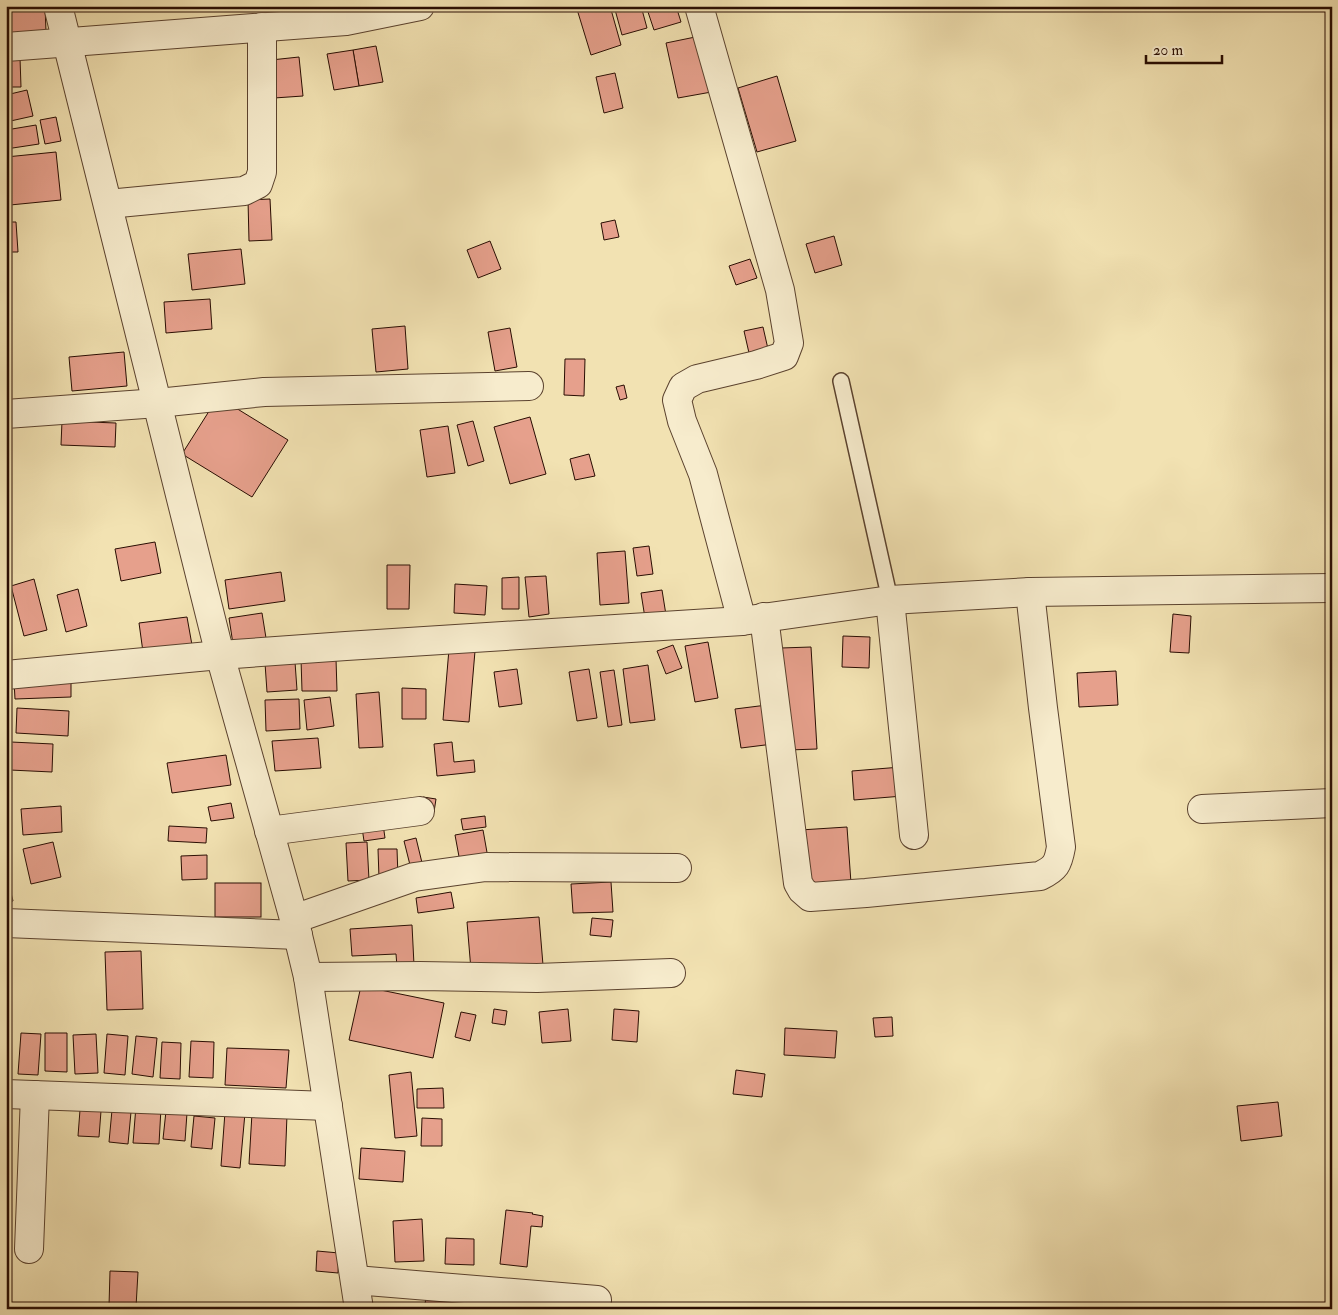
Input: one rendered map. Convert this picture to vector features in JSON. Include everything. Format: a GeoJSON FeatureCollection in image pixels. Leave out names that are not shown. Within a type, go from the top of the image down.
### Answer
{"type":"FeatureCollection","features":[{"type":"Feature","properties":{"kind":"street"},"geometry":{"type":"LineString","coordinates":[[58,6],[220,655],[270,831],[308,977],[359,1309]]}},
{"type":"Feature","properties":{"kind":"street"},"geometry":{"type":"LineString","coordinates":[[6,47],[346,21],[420,6]]}},
{"type":"Feature","properties":{"kind":"street"},"geometry":{"type":"LineString","coordinates":[[699,6],[780,290],[789,343],[784,356],[756,365],[696,379],[683,387],[677,400],[682,421],[703,474],[753,619],[798,883],[802,890],[810,897],[1040,876],[1053,869],[1059,859],[1061,847],[1042,708],[1030,592]]}},
{"type":"Feature","properties":{"kind":"street"},"geometry":{"type":"LineString","coordinates":[[108,204],[244,191],[258,184],[262,172],[262,26]]}},
{"type":"Feature","properties":{"kind":"street"},"geometry":{"type":"LineString","coordinates":[[6,414],[158,403],[264,392],[529,386]]}},
{"type":"Feature","properties":{"kind":"street"},"geometry":{"type":"LineString","coordinates":[[6,675],[220,655],[753,619],[890,600],[1030,592],[1332,588]]}},
{"type":"Feature","properties":{"kind":"street"},"geometry":{"type":"LineString","coordinates":[[890,600],[914,835]]}},
{"type":"Feature","properties":{"kind":"street"},"geometry":{"type":"LineString","coordinates":[[1202,808],[1332,803]]}},
{"type":"Feature","properties":{"kind":"street"},"geometry":{"type":"LineString","coordinates":[[270,831],[420,811]]}},
{"type":"Feature","properties":{"kind":"street"},"geometry":{"type":"LineString","coordinates":[[6,923],[296,927],[414,877],[486,867],[677,868]]}},
{"type":"Feature","properties":{"kind":"street"},"geometry":{"type":"LineString","coordinates":[[308,977],[537,978],[671,973]]}},
{"type":"Feature","properties":{"kind":"street"},"geometry":{"type":"LineString","coordinates":[[6,1094],[328,1106]]}},
{"type":"Feature","properties":{"kind":"street"},"geometry":{"type":"LineString","coordinates":[[29,1249],[35,1095]]}},
{"type":"Feature","properties":{"kind":"street"},"geometry":{"type":"LineString","coordinates":[[355,1280],[597,1300]]}},
{"type":"Feature","properties":{"kind":"lane"},"geometry":{"type":"LineString","coordinates":[[841,381],[890,600]]}},
{"type":"Feature","properties":{"kind":"building"},"geometry":{"type":"Polygon","coordinates":[[[6,6],[45,6],[46,32],[6,34],[6,6]]]}},
{"type":"Feature","properties":{"kind":"building"},"geometry":{"type":"Polygon","coordinates":[[[576,6],[610,6],[621,45],[591,55],[576,6]]]}},
{"type":"Feature","properties":{"kind":"building"},"geometry":{"type":"Polygon","coordinates":[[[614,6],[641,6],[647,28],[622,35],[614,6]]]}},
{"type":"Feature","properties":{"kind":"building"},"geometry":{"type":"Polygon","coordinates":[[[646,6],[676,6],[681,22],[654,30],[646,6]]]}},
{"type":"Feature","properties":{"kind":"building"},"geometry":{"type":"Polygon","coordinates":[[[705,35],[717,91],[678,98],[666,43],[705,35]]]}},
{"type":"Feature","properties":{"kind":"building"},"geometry":{"type":"Polygon","coordinates":[[[376,46],[383,82],[359,86],[353,50],[376,46]]]}},
{"type":"Feature","properties":{"kind":"building"},"geometry":{"type":"Polygon","coordinates":[[[353,50],[359,86],[334,90],[327,54],[353,50]]]}},
{"type":"Feature","properties":{"kind":"building"},"geometry":{"type":"Polygon","coordinates":[[[299,57],[303,96],[274,98],[271,60],[299,57]]]}},
{"type":"Feature","properties":{"kind":"building"},"geometry":{"type":"Polygon","coordinates":[[[6,58],[20,58],[21,87],[6,87],[6,58]]]}},
{"type":"Feature","properties":{"kind":"building"},"geometry":{"type":"Polygon","coordinates":[[[615,73],[623,108],[604,113],[596,77],[615,73]]]}},
{"type":"Feature","properties":{"kind":"building"},"geometry":{"type":"Polygon","coordinates":[[[777,76],[796,141],[757,152],[738,88],[777,76]]]}},
{"type":"Feature","properties":{"kind":"building"},"geometry":{"type":"Polygon","coordinates":[[[27,90],[33,116],[6,122],[6,95],[27,90]]]}},
{"type":"Feature","properties":{"kind":"building"},"geometry":{"type":"Polygon","coordinates":[[[56,117],[61,141],[45,144],[40,120],[56,117]]]}},
{"type":"Feature","properties":{"kind":"building"},"geometry":{"type":"Polygon","coordinates":[[[36,125],[39,144],[6,149],[6,130],[36,125]]]}},
{"type":"Feature","properties":{"kind":"building"},"geometry":{"type":"Polygon","coordinates":[[[56,152],[61,200],[10,205],[6,176],[6,157],[56,152]]]}},
{"type":"Feature","properties":{"kind":"building"},"geometry":{"type":"Polygon","coordinates":[[[270,199],[272,240],[249,241],[248,200],[270,199]]]}},
{"type":"Feature","properties":{"kind":"building"},"geometry":{"type":"Polygon","coordinates":[[[615,220],[619,237],[604,240],[601,223],[615,220]]]}},
{"type":"Feature","properties":{"kind":"building"},"geometry":{"type":"Polygon","coordinates":[[[6,222],[16,222],[18,252],[6,252],[6,222]]]}},
{"type":"Feature","properties":{"kind":"building"},"geometry":{"type":"Polygon","coordinates":[[[834,236],[842,265],[815,273],[806,244],[834,236]]]}},
{"type":"Feature","properties":{"kind":"building"},"geometry":{"type":"Polygon","coordinates":[[[490,241],[501,269],[478,278],[467,250],[490,241]]]}},
{"type":"Feature","properties":{"kind":"building"},"geometry":{"type":"Polygon","coordinates":[[[241,249],[245,284],[192,290],[188,254],[241,249]]]}},
{"type":"Feature","properties":{"kind":"building"},"geometry":{"type":"Polygon","coordinates":[[[750,259],[757,278],[736,285],[729,266],[750,259]]]}},
{"type":"Feature","properties":{"kind":"building"},"geometry":{"type":"Polygon","coordinates":[[[210,299],[212,329],[166,333],[164,302],[210,299]]]}},
{"type":"Feature","properties":{"kind":"building"},"geometry":{"type":"Polygon","coordinates":[[[405,326],[408,369],[376,372],[372,329],[405,326]]]}},
{"type":"Feature","properties":{"kind":"building"},"geometry":{"type":"Polygon","coordinates":[[[763,327],[768,349],[749,353],[744,331],[763,327]]]}},
{"type":"Feature","properties":{"kind":"building"},"geometry":{"type":"Polygon","coordinates":[[[510,328],[517,367],[495,371],[488,332],[510,328]]]}},
{"type":"Feature","properties":{"kind":"building"},"geometry":{"type":"Polygon","coordinates":[[[124,352],[127,386],[72,391],[69,357],[124,352]]]}},
{"type":"Feature","properties":{"kind":"building"},"geometry":{"type":"Polygon","coordinates":[[[565,359],[585,359],[584,396],[564,395],[565,359]]]}},
{"type":"Feature","properties":{"kind":"building"},"geometry":{"type":"Polygon","coordinates":[[[624,385],[627,398],[620,400],[616,387],[624,385]]]}},
{"type":"Feature","properties":{"kind":"building"},"geometry":{"type":"Polygon","coordinates":[[[218,397],[288,440],[252,497],[182,454],[218,397]]]}},
{"type":"Feature","properties":{"kind":"building"},"geometry":{"type":"Polygon","coordinates":[[[530,417],[546,474],[510,484],[494,427],[530,417]]]}},
{"type":"Feature","properties":{"kind":"building"},"geometry":{"type":"Polygon","coordinates":[[[62,421],[116,423],[115,447],[61,445],[62,421]]]}},
{"type":"Feature","properties":{"kind":"building"},"geometry":{"type":"Polygon","coordinates":[[[473,421],[484,461],[468,466],[457,425],[473,421]]]}},
{"type":"Feature","properties":{"kind":"building"},"geometry":{"type":"Polygon","coordinates":[[[448,426],[455,473],[427,477],[420,430],[448,426]]]}},
{"type":"Feature","properties":{"kind":"building"},"geometry":{"type":"Polygon","coordinates":[[[589,454],[595,476],[575,480],[570,459],[589,454]]]}},
{"type":"Feature","properties":{"kind":"building"},"geometry":{"type":"Polygon","coordinates":[[[155,542],[161,573],[121,581],[115,549],[155,542]]]}},
{"type":"Feature","properties":{"kind":"building"},"geometry":{"type":"Polygon","coordinates":[[[649,546],[653,574],[637,576],[633,548],[649,546]]]}},
{"type":"Feature","properties":{"kind":"building"},"geometry":{"type":"Polygon","coordinates":[[[625,551],[629,603],[600,605],[597,553],[625,551]]]}},
{"type":"Feature","properties":{"kind":"building"},"geometry":{"type":"Polygon","coordinates":[[[387,565],[410,565],[409,609],[387,609],[387,565]]]}},
{"type":"Feature","properties":{"kind":"building"},"geometry":{"type":"Polygon","coordinates":[[[281,572],[285,601],[229,609],[225,580],[281,572]]]}},
{"type":"Feature","properties":{"kind":"building"},"geometry":{"type":"Polygon","coordinates":[[[546,576],[549,614],[529,617],[525,577],[546,576]]]}},
{"type":"Feature","properties":{"kind":"building"},"geometry":{"type":"Polygon","coordinates":[[[519,577],[519,609],[502,609],[502,578],[519,577]]]}},
{"type":"Feature","properties":{"kind":"building"},"geometry":{"type":"Polygon","coordinates":[[[34,579],[47,630],[24,636],[11,586],[34,579]]]}},
{"type":"Feature","properties":{"kind":"building"},"geometry":{"type":"Polygon","coordinates":[[[455,584],[487,586],[485,615],[454,613],[455,584]]]}},
{"type":"Feature","properties":{"kind":"building"},"geometry":{"type":"Polygon","coordinates":[[[78,589],[87,626],[66,632],[57,595],[78,589]]]}},
{"type":"Feature","properties":{"kind":"building"},"geometry":{"type":"Polygon","coordinates":[[[662,590],[666,615],[645,618],[641,593],[662,590]]]}},
{"type":"Feature","properties":{"kind":"building"},"geometry":{"type":"Polygon","coordinates":[[[262,613],[266,638],[233,644],[229,618],[262,613]]]}},
{"type":"Feature","properties":{"kind":"building"},"geometry":{"type":"Polygon","coordinates":[[[1173,614],[1191,616],[1189,653],[1170,652],[1173,614]]]}},
{"type":"Feature","properties":{"kind":"building"},"geometry":{"type":"Polygon","coordinates":[[[187,617],[192,645],[143,652],[139,623],[187,617]]]}},
{"type":"Feature","properties":{"kind":"building"},"geometry":{"type":"Polygon","coordinates":[[[843,636],[870,637],[869,668],[842,667],[843,636]]]}},
{"type":"Feature","properties":{"kind":"building"},"geometry":{"type":"Polygon","coordinates":[[[708,642],[718,698],[695,702],[685,646],[708,642]]]}},
{"type":"Feature","properties":{"kind":"building"},"geometry":{"type":"Polygon","coordinates":[[[673,645],[682,668],[666,674],[657,651],[673,645]]]}},
{"type":"Feature","properties":{"kind":"building"},"geometry":{"type":"Polygon","coordinates":[[[811,647],[817,749],[788,750],[781,648],[811,647]]]}},
{"type":"Feature","properties":{"kind":"building"},"geometry":{"type":"Polygon","coordinates":[[[449,649],[475,651],[469,722],[443,720],[449,649]]]}},
{"type":"Feature","properties":{"kind":"building"},"geometry":{"type":"Polygon","coordinates":[[[301,659],[336,659],[337,691],[302,691],[301,659]]]}},
{"type":"Feature","properties":{"kind":"building"},"geometry":{"type":"Polygon","coordinates":[[[295,662],[297,690],[267,692],[265,663],[295,662]]]}},
{"type":"Feature","properties":{"kind":"building"},"geometry":{"type":"Polygon","coordinates":[[[648,665],[655,720],[630,723],[623,669],[648,665]]]}},
{"type":"Feature","properties":{"kind":"building"},"geometry":{"type":"Polygon","coordinates":[[[517,669],[522,704],[499,707],[494,672],[517,669]]]}},
{"type":"Feature","properties":{"kind":"building"},"geometry":{"type":"Polygon","coordinates":[[[589,669],[597,718],[577,721],[569,672],[589,669]]]}},
{"type":"Feature","properties":{"kind":"building"},"geometry":{"type":"Polygon","coordinates":[[[614,670],[622,725],[608,727],[600,672],[614,670]]]}},
{"type":"Feature","properties":{"kind":"building"},"geometry":{"type":"Polygon","coordinates":[[[1116,671],[1118,705],[1079,707],[1077,673],[1116,671]]]}},
{"type":"Feature","properties":{"kind":"building"},"geometry":{"type":"Polygon","coordinates":[[[71,679],[71,697],[15,699],[14,681],[71,679]]]}},
{"type":"Feature","properties":{"kind":"building"},"geometry":{"type":"Polygon","coordinates":[[[402,688],[426,689],[426,719],[402,719],[402,688]]]}},
{"type":"Feature","properties":{"kind":"building"},"geometry":{"type":"Polygon","coordinates":[[[379,692],[383,747],[359,748],[356,694],[379,692]]]}},
{"type":"Feature","properties":{"kind":"building"},"geometry":{"type":"Polygon","coordinates":[[[330,697],[334,726],[307,730],[304,700],[330,697]]]}},
{"type":"Feature","properties":{"kind":"building"},"geometry":{"type":"Polygon","coordinates":[[[299,699],[300,729],[266,731],[265,700],[299,699]]]}},
{"type":"Feature","properties":{"kind":"building"},"geometry":{"type":"Polygon","coordinates":[[[767,705],[773,744],[741,748],[735,709],[767,705]]]}},
{"type":"Feature","properties":{"kind":"building"},"geometry":{"type":"Polygon","coordinates":[[[17,708],[69,711],[68,736],[16,733],[17,708]]]}},
{"type":"Feature","properties":{"kind":"building"},"geometry":{"type":"Polygon","coordinates":[[[318,738],[321,768],[275,771],[272,741],[318,738]]]}},
{"type":"Feature","properties":{"kind":"building"},"geometry":{"type":"Polygon","coordinates":[[[11,742],[53,744],[52,772],[10,770],[11,742]]]}},
{"type":"Feature","properties":{"kind":"building"},"geometry":{"type":"Polygon","coordinates":[[[452,742],[454,762],[474,760],[475,772],[437,776],[434,744],[452,742]]]}},
{"type":"Feature","properties":{"kind":"building"},"geometry":{"type":"Polygon","coordinates":[[[226,755],[231,785],[172,793],[167,763],[226,755]]]}},
{"type":"Feature","properties":{"kind":"building"},"geometry":{"type":"Polygon","coordinates":[[[901,767],[903,796],[854,800],[852,771],[901,767]]]}},
{"type":"Feature","properties":{"kind":"building"},"geometry":{"type":"Polygon","coordinates":[[[423,797],[436,799],[434,812],[420,809],[423,797]]]}},
{"type":"Feature","properties":{"kind":"building"},"geometry":{"type":"Polygon","coordinates":[[[231,803],[234,818],[211,821],[208,807],[231,803]]]}},
{"type":"Feature","properties":{"kind":"building"},"geometry":{"type":"Polygon","coordinates":[[[61,806],[62,832],[23,835],[21,809],[61,806]]]}},
{"type":"Feature","properties":{"kind":"building"},"geometry":{"type":"Polygon","coordinates":[[[485,816],[486,827],[463,830],[461,819],[485,816]]]}},
{"type":"Feature","properties":{"kind":"building"},"geometry":{"type":"Polygon","coordinates":[[[382,817],[385,838],[364,841],[361,821],[382,817]]]}},
{"type":"Feature","properties":{"kind":"building"},"geometry":{"type":"Polygon","coordinates":[[[169,826],[207,828],[206,843],[168,841],[169,826]]]}},
{"type":"Feature","properties":{"kind":"building"},"geometry":{"type":"Polygon","coordinates":[[[847,827],[851,883],[805,887],[800,830],[847,827]]]}},
{"type":"Feature","properties":{"kind":"building"},"geometry":{"type":"Polygon","coordinates":[[[483,830],[488,858],[460,862],[455,835],[483,830]]]}},
{"type":"Feature","properties":{"kind":"building"},"geometry":{"type":"Polygon","coordinates":[[[416,838],[424,871],[412,873],[404,841],[416,838]]]}},
{"type":"Feature","properties":{"kind":"building"},"geometry":{"type":"Polygon","coordinates":[[[53,842],[61,877],[31,884],[23,849],[53,842]]]}},
{"type":"Feature","properties":{"kind":"building"},"geometry":{"type":"Polygon","coordinates":[[[367,842],[369,880],[348,881],[346,843],[367,842]]]}},
{"type":"Feature","properties":{"kind":"building"},"geometry":{"type":"Polygon","coordinates":[[[378,849],[397,849],[398,877],[379,878],[378,849]]]}},
{"type":"Feature","properties":{"kind":"building"},"geometry":{"type":"Polygon","coordinates":[[[207,855],[207,879],[182,880],[181,856],[207,855]]]}},
{"type":"Feature","properties":{"kind":"building"},"geometry":{"type":"Polygon","coordinates":[[[6,873],[13,901],[6,903],[6,873]]]}},
{"type":"Feature","properties":{"kind":"building"},"geometry":{"type":"Polygon","coordinates":[[[611,882],[613,912],[573,913],[571,884],[611,882]]]}},
{"type":"Feature","properties":{"kind":"building"},"geometry":{"type":"Polygon","coordinates":[[[215,883],[261,883],[261,917],[215,917],[215,883]]]}},
{"type":"Feature","properties":{"kind":"building"},"geometry":{"type":"Polygon","coordinates":[[[451,892],[454,908],[418,913],[416,898],[451,892]]]}},
{"type":"Feature","properties":{"kind":"building"},"geometry":{"type":"Polygon","coordinates":[[[539,917],[543,965],[471,970],[467,922],[539,917]]]}},
{"type":"Feature","properties":{"kind":"building"},"geometry":{"type":"Polygon","coordinates":[[[592,918],[613,920],[611,937],[590,935],[592,918]]]}},
{"type":"Feature","properties":{"kind":"building"},"geometry":{"type":"Polygon","coordinates":[[[412,925],[414,965],[397,967],[396,954],[352,956],[350,929],[412,925]]]}},
{"type":"Feature","properties":{"kind":"building"},"geometry":{"type":"Polygon","coordinates":[[[141,951],[143,1009],[107,1010],[105,952],[141,951]]]}},
{"type":"Feature","properties":{"kind":"building"},"geometry":{"type":"Polygon","coordinates":[[[361,986],[444,1003],[433,1058],[349,1040],[361,986]]]}},
{"type":"Feature","properties":{"kind":"building"},"geometry":{"type":"Polygon","coordinates":[[[494,1009],[507,1011],[505,1025],[492,1023],[494,1009]]]}},
{"type":"Feature","properties":{"kind":"building"},"geometry":{"type":"Polygon","coordinates":[[[568,1009],[571,1041],[542,1043],[539,1012],[568,1009]]]}},
{"type":"Feature","properties":{"kind":"building"},"geometry":{"type":"Polygon","coordinates":[[[614,1009],[639,1011],[637,1042],[612,1040],[614,1009]]]}},
{"type":"Feature","properties":{"kind":"building"},"geometry":{"type":"Polygon","coordinates":[[[461,1012],[476,1015],[470,1041],[455,1037],[461,1012]]]}},
{"type":"Feature","properties":{"kind":"building"},"geometry":{"type":"Polygon","coordinates":[[[892,1017],[893,1036],[875,1037],[873,1018],[892,1017]]]}},
{"type":"Feature","properties":{"kind":"building"},"geometry":{"type":"Polygon","coordinates":[[[785,1028],[837,1031],[835,1058],[784,1055],[785,1028]]]}},
{"type":"Feature","properties":{"kind":"building"},"geometry":{"type":"Polygon","coordinates":[[[21,1033],[41,1034],[38,1075],[18,1074],[21,1033]]]}},
{"type":"Feature","properties":{"kind":"building"},"geometry":{"type":"Polygon","coordinates":[[[45,1033],[67,1033],[67,1072],[45,1071],[45,1033]]]}},
{"type":"Feature","properties":{"kind":"building"},"geometry":{"type":"Polygon","coordinates":[[[96,1034],[98,1073],[75,1074],[73,1035],[96,1034]]]}},
{"type":"Feature","properties":{"kind":"building"},"geometry":{"type":"Polygon","coordinates":[[[107,1034],[128,1036],[125,1075],[104,1073],[107,1034]]]}},
{"type":"Feature","properties":{"kind":"building"},"geometry":{"type":"Polygon","coordinates":[[[136,1036],[157,1038],[153,1077],[132,1074],[136,1036]]]}},
{"type":"Feature","properties":{"kind":"building"},"geometry":{"type":"Polygon","coordinates":[[[191,1041],[214,1042],[213,1078],[189,1077],[191,1041]]]}},
{"type":"Feature","properties":{"kind":"building"},"geometry":{"type":"Polygon","coordinates":[[[162,1042],[181,1043],[180,1079],[160,1078],[162,1042]]]}},
{"type":"Feature","properties":{"kind":"building"},"geometry":{"type":"Polygon","coordinates":[[[227,1048],[289,1050],[286,1088],[225,1085],[227,1048]]]}},
{"type":"Feature","properties":{"kind":"building"},"geometry":{"type":"Polygon","coordinates":[[[736,1070],[765,1074],[762,1097],[733,1094],[736,1070]]]}},
{"type":"Feature","properties":{"kind":"building"},"geometry":{"type":"Polygon","coordinates":[[[411,1072],[417,1136],[395,1138],[389,1075],[411,1072]]]}},
{"type":"Feature","properties":{"kind":"building"},"geometry":{"type":"Polygon","coordinates":[[[443,1088],[444,1108],[417,1108],[417,1089],[443,1088]]]}},
{"type":"Feature","properties":{"kind":"building"},"geometry":{"type":"Polygon","coordinates":[[[1278,1102],[1282,1136],[1241,1141],[1237,1106],[1278,1102]]]}},
{"type":"Feature","properties":{"kind":"building"},"geometry":{"type":"Polygon","coordinates":[[[136,1106],[161,1108],[159,1144],[133,1143],[136,1106]]]}},
{"type":"Feature","properties":{"kind":"building"},"geometry":{"type":"Polygon","coordinates":[[[80,1110],[101,1111],[99,1137],[78,1136],[80,1110]]]}},
{"type":"Feature","properties":{"kind":"building"},"geometry":{"type":"Polygon","coordinates":[[[112,1110],[131,1112],[128,1144],[109,1142],[112,1110]]]}},
{"type":"Feature","properties":{"kind":"building"},"geometry":{"type":"Polygon","coordinates":[[[166,1111],[187,1113],[185,1141],[163,1139],[166,1111]]]}},
{"type":"Feature","properties":{"kind":"building"},"geometry":{"type":"Polygon","coordinates":[[[225,1112],[245,1113],[240,1168],[221,1166],[225,1112]]]}},
{"type":"Feature","properties":{"kind":"building"},"geometry":{"type":"Polygon","coordinates":[[[252,1113],[287,1115],[285,1166],[249,1164],[252,1113]]]}},
{"type":"Feature","properties":{"kind":"building"},"geometry":{"type":"Polygon","coordinates":[[[194,1116],[215,1118],[212,1149],[191,1147],[194,1116]]]}},
{"type":"Feature","properties":{"kind":"building"},"geometry":{"type":"Polygon","coordinates":[[[422,1118],[442,1119],[442,1146],[421,1146],[422,1118]]]}},
{"type":"Feature","properties":{"kind":"building"},"geometry":{"type":"Polygon","coordinates":[[[361,1148],[405,1151],[403,1182],[359,1179],[361,1148]]]}},
{"type":"Feature","properties":{"kind":"building"},"geometry":{"type":"Polygon","coordinates":[[[506,1210],[543,1216],[542,1227],[531,1226],[527,1267],[500,1264],[506,1210]]]}},
{"type":"Feature","properties":{"kind":"building"},"geometry":{"type":"Polygon","coordinates":[[[422,1219],[424,1261],[395,1262],[393,1221],[422,1219]]]}},
{"type":"Feature","properties":{"kind":"building"},"geometry":{"type":"Polygon","coordinates":[[[446,1238],[474,1239],[474,1265],[445,1264],[446,1238]]]}},
{"type":"Feature","properties":{"kind":"building"},"geometry":{"type":"Polygon","coordinates":[[[317,1251],[339,1253],[338,1273],[316,1271],[317,1251]]]}},
{"type":"Feature","properties":{"kind":"building"},"geometry":{"type":"Polygon","coordinates":[[[110,1271],[138,1272],[136,1307],[109,1306],[110,1271]]]}},
{"type":"Feature","properties":{"kind":"building"},"geometry":{"type":"Polygon","coordinates":[[[426,1298],[488,1305],[487,1309],[424,1309],[426,1298]]]}}]}
